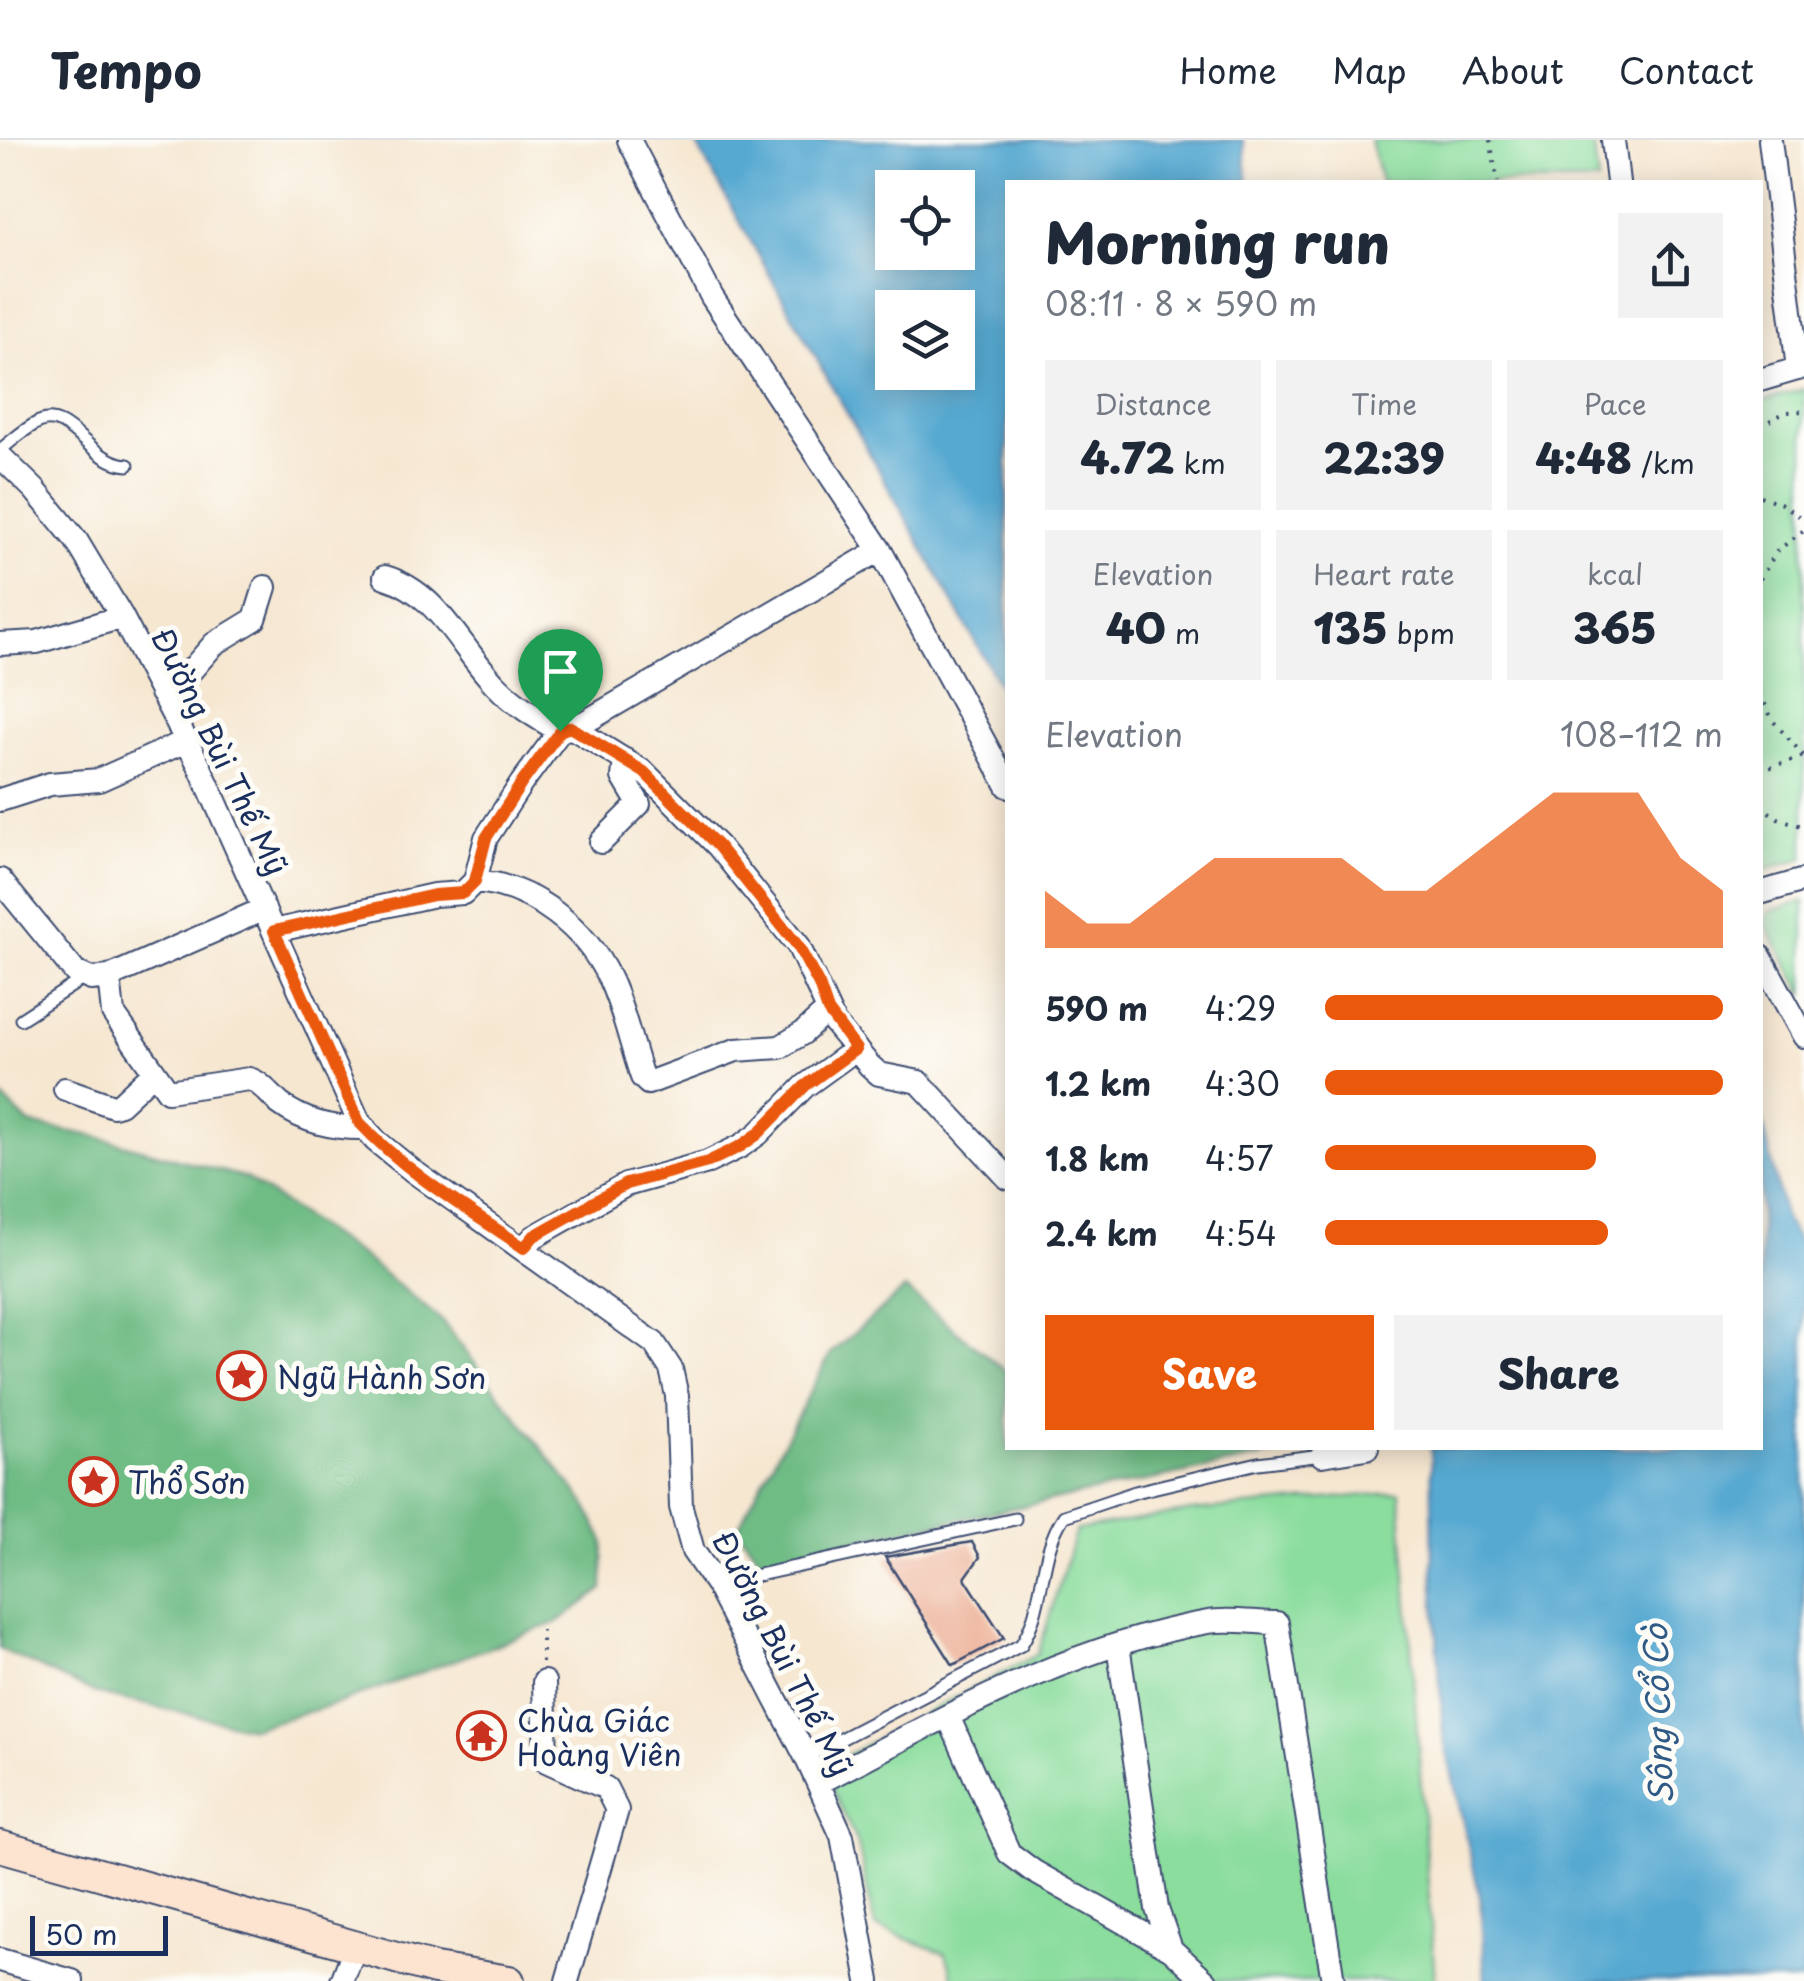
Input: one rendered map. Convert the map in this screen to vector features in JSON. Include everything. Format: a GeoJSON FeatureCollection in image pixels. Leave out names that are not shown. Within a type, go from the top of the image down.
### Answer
{"type":"FeatureCollection","features":[{"type":"Feature","properties":{"kind":"street"},"geometry":{"type":"LineString","coordinates":[[630,140],[712,297],[880,550],[1005,780]]}},
{"type":"Feature","properties":{"kind":"street"},"geometry":{"type":"LineString","coordinates":[[1613,140],[1618,180]]}},
{"type":"Feature","properties":{"kind":"street"},"geometry":{"type":"LineString","coordinates":[[1763,379],[1801,368],[1770,140]]}},
{"type":"Feature","properties":{"kind":"street"},"geometry":{"type":"LineString","coordinates":[[1780,214],[1804,206]]}},
{"type":"Feature","properties":{"kind":"street","name":"Đường Bùi Thế Mỹ"},"geometry":{"type":"LineString","coordinates":[[0,453],[76,540],[122,617],[186,741],[365,1128],[413,1171],[654,1343],[672,1369],[677,1396],[681,1507],[694,1551],[716,1584],[806,1756],[842,1836],[869,1981]]}},
{"type":"Feature","properties":{"kind":"street"},"geometry":{"type":"LineString","coordinates":[[274,931],[434,895],[463,893],[475,881],[486,838],[565,729],[585,722],[880,550]]}},
{"type":"Feature","properties":{"kind":"street"},"geometry":{"type":"LineString","coordinates":[[385,577],[414,588],[495,684],[528,713],[625,760],[678,804],[774,913],[809,965],[828,1011],[856,1049],[879,1074],[919,1082],[1005,1175]]}},
{"type":"Feature","properties":{"kind":"street"},"geometry":{"type":"LineString","coordinates":[[161,693],[181,682],[214,644],[255,619],[266,586]]}},
{"type":"Feature","properties":{"kind":"street"},"geometry":{"type":"LineString","coordinates":[[0,644],[36,642],[122,617]]}},
{"type":"Feature","properties":{"kind":"street"},"geometry":{"type":"LineString","coordinates":[[0,800],[50,784],[99,780],[186,741]]}},
{"type":"Feature","properties":{"kind":"street"},"geometry":{"type":"LineString","coordinates":[[601,842],[639,804],[623,777],[625,760]]}},
{"type":"Feature","properties":{"kind":"street"},"geometry":{"type":"LineString","coordinates":[[0,880],[69,967],[84,978],[109,977],[264,909]]}},
{"type":"Feature","properties":{"kind":"street"},"geometry":{"type":"LineString","coordinates":[[1763,892],[1804,880]]}},
{"type":"Feature","properties":{"kind":"street"},"geometry":{"type":"LineString","coordinates":[[475,881],[538,900],[588,941],[610,980],[642,1078],[648,1083],[736,1050],[780,1047],[828,1011]]}},
{"type":"Feature","properties":{"kind":"street"},"geometry":{"type":"LineString","coordinates":[[1763,961],[1804,1036]]}},
{"type":"Feature","properties":{"kind":"street"},"geometry":{"type":"LineString","coordinates":[[109,977],[112,1013],[133,1038],[163,1087],[175,1093],[239,1079],[256,1080],[285,1108],[303,1116],[345,1129],[365,1128]]}},
{"type":"Feature","properties":{"kind":"street"},"geometry":{"type":"LineString","coordinates":[[524,1248],[534,1236],[626,1184],[708,1162],[741,1146],[805,1086],[856,1049]]}},
{"type":"Feature","properties":{"kind":"street"},"geometry":{"type":"LineString","coordinates":[[66,1089],[113,1106],[154,1073]]}},
{"type":"Feature","properties":{"kind":"street"},"geometry":{"type":"LineString","coordinates":[[1322,1455],[1353,1450]]}},
{"type":"Feature","properties":{"kind":"street"},"geometry":{"type":"LineString","coordinates":[[818,1784],[999,1689],[1118,1645],[1211,1621],[1277,1624],[1334,1981]]}},
{"type":"Feature","properties":{"kind":"street"},"geometry":{"type":"LineString","coordinates":[[1118,1645],[1157,1908],[1170,1949]]}},
{"type":"Feature","properties":{"kind":"street"},"geometry":{"type":"LineString","coordinates":[[544,1682],[546,1762],[606,1788],[617,1810],[567,1981]]}},
{"type":"Feature","properties":{"kind":"street"},"geometry":{"type":"LineString","coordinates":[[948,1716],[1009,1853],[1033,1871],[1170,1949],[1206,1981]]}},
{"type":"Feature","properties":{"kind":"street"},"geometry":{"type":"LineString","coordinates":[[0,1846],[436,1969],[509,1981]]}},
{"type":"Feature","properties":{"kind":"street"},"geometry":{"type":"LineString","coordinates":[[342,1981],[356,1945]]}},
{"type":"Feature","properties":{"kind":"street"},"geometry":{"type":"LineString","coordinates":[[0,1960],[72,1981]]}},
{"type":"Feature","properties":{"kind":"lane"},"geometry":{"type":"LineString","coordinates":[[0,453],[40,421],[52,419],[65,423],[108,462],[128,465]]}},
{"type":"Feature","properties":{"kind":"lane"},"geometry":{"type":"LineString","coordinates":[[21,1019],[84,978]]}},
{"type":"Feature","properties":{"kind":"lane"},"geometry":{"type":"LineString","coordinates":[[806,1756],[1021,1645],[1034,1617],[1052,1543],[1064,1516],[1088,1505],[1152,1488],[1258,1463],[1322,1455]]}},
{"type":"Feature","properties":{"kind":"lane"},"geometry":{"type":"LineString","coordinates":[[716,1584],[1016,1519]]}},
{"type":"Feature","properties":{"kind":"path"},"geometry":{"type":"LineString","coordinates":[[1490,140],[1498,180]]}},
{"type":"Feature","properties":{"kind":"path"},"geometry":{"type":"LineString","coordinates":[[1763,424],[1786,412],[1804,411]]}},
{"type":"Feature","properties":{"kind":"path"},"geometry":{"type":"LineString","coordinates":[[1763,497],[1780,503],[1804,520]]}},
{"type":"Feature","properties":{"kind":"path"},"geometry":{"type":"LineString","coordinates":[[1763,574],[1777,551],[1804,530]]}},
{"type":"Feature","properties":{"kind":"path"},"geometry":{"type":"LineString","coordinates":[[1763,702],[1773,721],[1804,756],[1763,770]]}},
{"type":"Feature","properties":{"kind":"path"},"geometry":{"type":"LineString","coordinates":[[1763,808],[1804,827]]}},
{"type":"Feature","properties":{"kind":"path"},"geometry":{"type":"LineString","coordinates":[[542,1630],[542,1658]]}},
{"type":"Feature","properties":{"kind":"green space"},"geometry":{"type":"Polygon","coordinates":[[[1371,140],[1593,140],[1598,180],[1381,180],[1371,140]]]}},
{"type":"Feature","properties":{"kind":"green space"},"geometry":{"type":"Polygon","coordinates":[[[1804,389],[1804,858],[1763,870],[1763,401],[1804,389]]]}},
{"type":"Feature","properties":{"kind":"green space"},"geometry":{"type":"Polygon","coordinates":[[[1804,901],[1804,995],[1768,928],[1766,917],[1771,911],[1804,901]]]}},
{"type":"Feature","properties":{"kind":"green space","name":"Ngũ Hành Sơn"},"geometry":{"type":"Polygon","coordinates":[[[0,1095],[29,1124],[94,1136],[246,1178],[368,1261],[440,1319],[584,1502],[604,1541],[603,1589],[558,1622],[336,1704],[251,1728],[94,1693],[0,1649],[0,1095]]]}},
{"type":"Feature","properties":{"kind":"green space"},"geometry":{"type":"Polygon","coordinates":[[[905,1289],[1005,1370],[1005,1450],[1296,1450],[761,1560],[737,1529],[831,1353],[905,1289]]]}},
{"type":"Feature","properties":{"kind":"green space"},"geometry":{"type":"Polygon","coordinates":[[[1400,1492],[1435,1981],[954,1981],[946,1954],[875,1926],[858,1845],[822,1768],[1038,1654],[1076,1530],[1192,1511],[1400,1492]]]}},
{"type":"Feature","properties":{"kind":"water"},"geometry":{"type":"Polygon","coordinates":[[[694,140],[1243,140],[1248,180],[1005,180],[1005,695],[694,140]]]}},
{"type":"Feature","properties":{"kind":"water","name":"Sông Cổ Cò"},"geometry":{"type":"Polygon","coordinates":[[[1763,1123],[1785,1221],[1804,1249],[1804,1981],[1485,1981],[1480,1897],[1443,1735],[1433,1572],[1431,1450],[1763,1450],[1763,1123]]]}},
{"type":"Feature","properties":{"kind":"building"},"geometry":{"type":"Polygon","coordinates":[[[972,1542],[980,1557],[965,1578],[1004,1638],[953,1665],[885,1557],[972,1542]]]}},
{"type":"Feature","properties":{"kind":"place","name":"Ngũ Hành Sơn"},"geometry":{"type":"Point","coordinates":[242,1376]}},
{"type":"Feature","properties":{"kind":"place","name":"Thổ Sơn"},"geometry":{"type":"Point","coordinates":[93,1481]}},
{"type":"Feature","properties":{"kind":"place","name":"Chùa Giác Hoàng Viên"},"geometry":{"type":"Point","coordinates":[482,1736]}},
{"type":"Feature","properties":{"kind":"route"},"geometry":{"type":"LineString","coordinates":[[570,727],[644,772],[718,846],[798,946],[834,1022],[856,1049],[805,1086],[741,1146],[708,1162],[626,1184],[534,1236],[524,1248],[413,1171],[359,1122],[274,931],[434,895],[463,893],[475,881],[486,838],[560,731],[570,727]]}}]}
